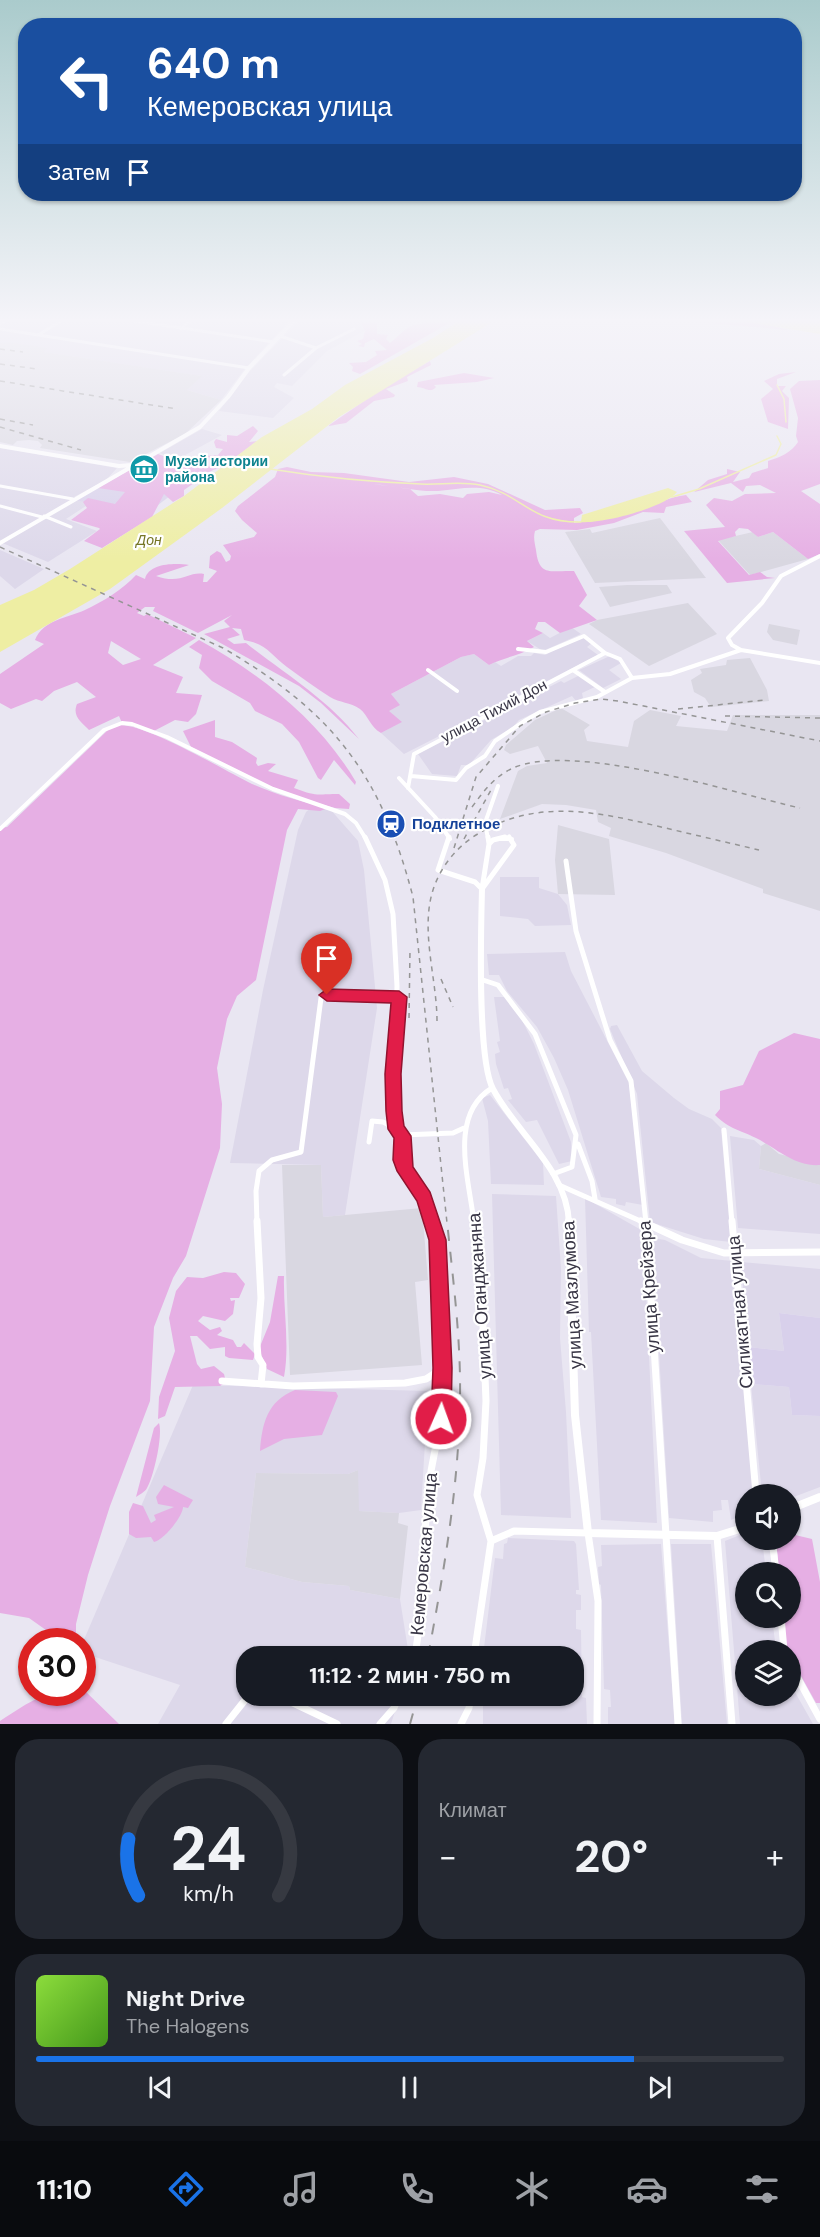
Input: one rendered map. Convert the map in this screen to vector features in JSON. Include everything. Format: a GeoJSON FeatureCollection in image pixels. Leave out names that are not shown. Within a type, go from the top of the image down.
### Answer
{"type":"FeatureCollection","features":[{"type":"Feature","properties":{"kind":"street"},"geometry":{"type":"LineString","coordinates":[[0,543],[200,427],[224,401]]}},
{"type":"Feature","properties":{"kind":"street"},"geometry":{"type":"LineString","coordinates":[[0,446],[118,466],[136,463]]}},
{"type":"Feature","properties":{"kind":"street"},"geometry":{"type":"LineString","coordinates":[[118,466],[120,472]]}},
{"type":"Feature","properties":{"kind":"street"},"geometry":{"type":"LineString","coordinates":[[0,486],[73,499]]}},
{"type":"Feature","properties":{"kind":"street"},"geometry":{"type":"LineString","coordinates":[[0,506],[43,516],[71,527]]}},
{"type":"Feature","properties":{"kind":"street"},"geometry":{"type":"LineString","coordinates":[[820,556],[781,576],[762,603],[728,638],[732,645],[741,650],[820,663]]}},
{"type":"Feature","properties":{"kind":"street"},"geometry":{"type":"LineString","coordinates":[[518,649],[546,652],[584,636],[605,653],[620,659],[632,678]]}},
{"type":"Feature","properties":{"kind":"street"},"geometry":{"type":"LineString","coordinates":[[411,776],[456,780],[466,768],[485,756],[495,741],[540,712],[592,699],[632,678],[670,674],[741,650]]}},
{"type":"Feature","properties":{"kind":"street","name":"улица Тихий Дон"},"geometry":{"type":"LineString","coordinates":[[408,788],[414,754],[605,653]]}},
{"type":"Feature","properties":{"kind":"street"},"geometry":{"type":"LineString","coordinates":[[428,670],[457,691]]}},
{"type":"Feature","properties":{"kind":"street"},"geometry":{"type":"LineString","coordinates":[[573,670],[605,692]]}},
{"type":"Feature","properties":{"kind":"street"},"geometry":{"type":"LineString","coordinates":[[0,829],[104,730],[122,723],[143,727],[299,800],[334,808],[354,820],[380,865],[393,918],[399,997],[393,1074],[396,1129]]}},
{"type":"Feature","properties":{"kind":"street"},"geometry":{"type":"LineString","coordinates":[[399,778],[450,839],[438,870],[475,882],[482,889]]}},
{"type":"Feature","properties":{"kind":"street"},"geometry":{"type":"LineString","coordinates":[[482,889],[489,844],[485,823],[498,786]]}},
{"type":"Feature","properties":{"kind":"street"},"geometry":{"type":"LineString","coordinates":[[482,889],[514,841],[507,837],[493,840],[489,844]]}},
{"type":"Feature","properties":{"kind":"street","name":"улица Крейзера"},"geometry":{"type":"LineString","coordinates":[[566,861],[576,931],[610,1040],[632,1081],[641,1149],[678,1724]]}},
{"type":"Feature","properties":{"kind":"street","name":"улица Мазлумова"},"geometry":{"type":"LineString","coordinates":[[482,889],[486,1060],[492,1088],[553,1174],[569,1217],[582,1502],[593,1556],[597,1611],[597,1724]]}},
{"type":"Feature","properties":{"kind":"street"},"geometry":{"type":"LineString","coordinates":[[483,980],[498,985],[504,991],[536,1034],[592,1181],[595,1199]]}},
{"type":"Feature","properties":{"kind":"street"},"geometry":{"type":"LineString","coordinates":[[261,1384],[263,1365],[258,1357],[257,1344],[261,1298],[256,1191],[259,1171],[272,1160],[298,1155],[301,1152],[321,998],[327,995],[399,997]]}},
{"type":"Feature","properties":{"kind":"street","name":"улица Оганджаняна"},"geometry":{"type":"LineString","coordinates":[[475,1646],[491,1541],[477,1494],[483,1458],[486,1401],[482,1301],[464,1128],[469,1109],[476,1098],[492,1088]]}},
{"type":"Feature","properties":{"kind":"street"},"geometry":{"type":"LineString","coordinates":[[369,1142],[372,1121],[382,1122],[396,1129],[402,1136],[453,1133],[464,1128]]}},
{"type":"Feature","properties":{"kind":"street","name":"Силикатная улица"},"geometry":{"type":"LineString","coordinates":[[724,1130],[755,1484]]}},
{"type":"Feature","properties":{"kind":"street","name":"Кемеровская улица"},"geometry":{"type":"LineString","coordinates":[[402,1136],[404,1165],[411,1182],[424,1197],[437,1240],[443,1368],[441,1419],[431,1472],[423,1550],[424,1594],[416,1646]]}},
{"type":"Feature","properties":{"kind":"street"},"geometry":{"type":"LineString","coordinates":[[553,1174],[572,1167],[577,1142]]}},
{"type":"Feature","properties":{"kind":"street"},"geometry":{"type":"LineString","coordinates":[[559,1185],[585,1192],[595,1199],[704,1247],[735,1255],[787,1250],[820,1252]]}},
{"type":"Feature","properties":{"kind":"street"},"geometry":{"type":"LineString","coordinates":[[222,1381],[261,1384],[405,1383],[426,1379],[443,1368]]}},
{"type":"Feature","properties":{"kind":"street"},"geometry":{"type":"LineString","coordinates":[[801,1505],[820,1497]]}},
{"type":"Feature","properties":{"kind":"street"},"geometry":{"type":"LineString","coordinates":[[491,1541],[514,1531],[665,1537],[717,1536],[735,1530]]}},
{"type":"Feature","properties":{"kind":"street"},"geometry":{"type":"LineString","coordinates":[[717,1536],[732,1724]]}},
{"type":"Feature","properties":{"kind":"street"},"geometry":{"type":"LineString","coordinates":[[801,1684],[820,1719]]}},
{"type":"Feature","properties":{"kind":"street"},"geometry":{"type":"LineString","coordinates":[[226,1724],[240,1706]]}},
{"type":"Feature","properties":{"kind":"street"},"geometry":{"type":"LineString","coordinates":[[299,1706],[337,1724]]}},
{"type":"Feature","properties":{"kind":"street"},"geometry":{"type":"LineString","coordinates":[[380,1724],[395,1706]]}},
{"type":"Feature","properties":{"kind":"street"},"geometry":{"type":"LineString","coordinates":[[461,1724],[469,1706]]}},
{"type":"Feature","properties":{"kind":"shaded area"},"geometry":{"type":"Polygon","coordinates":[[[0,401],[219,401],[185,434],[130,462],[40,448],[42,445],[38,441],[17,441],[13,445],[0,442],[0,401]]]}},
{"type":"Feature","properties":{"kind":"shaded area"},"geometry":{"type":"Polygon","coordinates":[[[226,401],[290,401],[273,418],[219,411],[226,401]]]}},
{"type":"Feature","properties":{"kind":"shaded area"},"geometry":{"type":"Polygon","coordinates":[[[363,401],[373,401],[346,423],[328,426],[363,401]]]}},
{"type":"Feature","properties":{"kind":"shaded area"},"geometry":{"type":"Polygon","coordinates":[[[762,401],[789,401],[788,429],[768,422],[762,401]]]}},
{"type":"Feature","properties":{"kind":"shaded area"},"geometry":{"type":"Polygon","coordinates":[[[793,401],[820,401],[820,484],[801,491],[820,504],[820,554],[808,559],[773,532],[758,537],[748,529],[739,528],[735,532],[736,536],[718,541],[749,575],[760,572],[767,577],[775,578],[727,583],[684,531],[725,527],[706,505],[714,498],[732,501],[745,494],[776,493],[760,485],[746,486],[743,492],[731,483],[694,492],[708,480],[727,474],[727,469],[740,472],[733,482],[749,478],[752,473],[768,468],[768,461],[789,452],[798,442],[796,436],[798,418],[793,401]]]}},
{"type":"Feature","properties":{"kind":"shaded area"},"geometry":{"type":"Polygon","coordinates":[[[253,426],[258,431],[249,442],[257,441],[223,467],[213,470],[184,490],[184,496],[173,502],[164,494],[152,517],[102,548],[84,541],[99,528],[71,520],[87,508],[83,502],[88,498],[115,504],[125,492],[98,488],[158,454],[188,465],[195,461],[201,465],[208,463],[206,456],[218,455],[223,449],[216,448],[214,442],[216,439],[227,442],[227,435],[237,436],[253,426]]]}},
{"type":"Feature","properties":{"kind":"shaded area"},"geometry":{"type":"Polygon","coordinates":[[[202,429],[222,435],[176,460],[160,453],[202,429]]]}},
{"type":"Feature","properties":{"kind":"shaded area"},"geometry":{"type":"Polygon","coordinates":[[[0,448],[117,468],[106,480],[74,497],[89,504],[66,519],[97,531],[48,562],[0,542],[0,448]]]}},
{"type":"Feature","properties":{"kind":"shaded area"},"geometry":{"type":"Polygon","coordinates":[[[287,467],[311,472],[344,473],[409,482],[454,477],[488,484],[545,510],[580,508],[583,513],[574,518],[574,523],[635,512],[679,496],[686,495],[692,502],[666,507],[664,513],[643,512],[614,523],[577,530],[540,529],[535,531],[540,565],[548,571],[574,571],[587,595],[579,606],[597,620],[560,633],[545,622],[538,622],[535,629],[543,633],[527,641],[534,647],[489,665],[474,654],[461,657],[391,694],[400,705],[389,711],[402,722],[381,733],[374,728],[360,709],[330,697],[263,647],[244,640],[241,629],[232,628],[240,635],[227,639],[234,644],[246,643],[306,688],[334,711],[359,739],[321,703],[299,686],[204,634],[230,627],[224,621],[232,615],[198,633],[153,611],[155,607],[145,607],[137,613],[144,616],[147,614],[196,638],[153,665],[183,677],[176,693],[202,695],[196,714],[188,722],[175,720],[152,732],[122,723],[119,716],[89,730],[78,719],[76,708],[77,704],[96,697],[77,682],[54,691],[42,701],[36,699],[11,709],[0,703],[0,674],[44,644],[35,640],[44,628],[56,620],[92,607],[119,590],[136,575],[145,579],[152,570],[163,565],[189,565],[156,576],[178,579],[193,574],[204,574],[203,582],[207,582],[217,571],[209,568],[210,556],[217,551],[221,553],[226,562],[231,556],[223,545],[254,537],[257,533],[235,511],[238,506],[275,477],[278,469],[287,467]],[[479,488],[438,491],[410,489],[418,496],[440,494],[463,498],[467,494],[489,492],[502,495],[479,488]],[[111,641],[108,653],[123,665],[141,659],[111,641]]]}},
{"type":"Feature","properties":{"kind":"shaded area"},"geometry":{"type":"Polygon","coordinates":[[[123,474],[174,493],[146,514],[75,500],[123,474]]]}},
{"type":"Feature","properties":{"kind":"shaded area"},"geometry":{"type":"Polygon","coordinates":[[[660,518],[706,578],[595,583],[565,532],[590,529],[592,533],[660,518]]]}},
{"type":"Feature","properties":{"kind":"shaded area"},"geometry":{"type":"Polygon","coordinates":[[[753,532],[758,537],[773,532],[808,559],[750,575],[718,540],[753,532]]]}},
{"type":"Feature","properties":{"kind":"shaded area"},"geometry":{"type":"Polygon","coordinates":[[[0,550],[44,569],[15,589],[0,576],[0,550]]]}},
{"type":"Feature","properties":{"kind":"shaded area"},"geometry":{"type":"Polygon","coordinates":[[[667,585],[672,593],[610,607],[599,587],[667,585]]]}},
{"type":"Feature","properties":{"kind":"shaded area"},"geometry":{"type":"Polygon","coordinates":[[[688,603],[717,634],[649,666],[589,624],[597,620],[688,603]]]}},
{"type":"Feature","properties":{"kind":"shaded area"},"geometry":{"type":"Polygon","coordinates":[[[769,624],[800,630],[797,645],[773,640],[767,632],[769,624]]]}},
{"type":"Feature","properties":{"kind":"shaded area"},"geometry":{"type":"Polygon","coordinates":[[[571,627],[581,634],[543,651],[527,641],[543,633],[550,638],[571,627]]]}},
{"type":"Feature","properties":{"kind":"shaded area"},"geometry":{"type":"Polygon","coordinates":[[[583,636],[592,643],[587,647],[598,655],[404,754],[381,733],[401,722],[388,711],[391,694],[461,657],[474,654],[489,665],[495,662],[501,666],[518,656],[531,656],[534,653],[545,655],[583,636]]]}},
{"type":"Feature","properties":{"kind":"shaded area"},"geometry":{"type":"Polygon","coordinates":[[[199,640],[245,668],[307,719],[341,760],[356,782],[355,785],[334,760],[321,780],[318,778],[299,742],[282,724],[255,711],[250,703],[212,681],[199,668],[202,655],[189,647],[199,640]]]}},
{"type":"Feature","properties":{"kind":"shaded area"},"geometry":{"type":"Polygon","coordinates":[[[610,656],[621,663],[609,670],[621,679],[603,688],[579,670],[610,656]]]}},
{"type":"Feature","properties":{"kind":"shaded area"},"geometry":{"type":"Polygon","coordinates":[[[750,658],[767,690],[769,701],[711,707],[705,698],[694,692],[691,680],[702,673],[700,669],[726,665],[727,660],[750,658]]]}},
{"type":"Feature","properties":{"kind":"shaded area"},"geometry":{"type":"Polygon","coordinates":[[[580,675],[597,686],[582,693],[583,698],[576,701],[572,696],[519,720],[513,727],[491,740],[469,765],[461,765],[457,776],[432,774],[418,754],[561,681],[564,683],[580,675]]]}},
{"type":"Feature","properties":{"kind":"shaded area"},"geometry":{"type":"Polygon","coordinates":[[[561,708],[590,725],[584,730],[587,741],[628,747],[634,721],[650,710],[681,716],[676,726],[727,731],[733,715],[820,715],[820,911],[763,893],[763,889],[666,853],[609,836],[611,828],[598,822],[596,810],[542,804],[500,819],[518,771],[527,766],[547,763],[538,746],[510,754],[504,750],[506,745],[535,720],[561,708]]]}},
{"type":"Feature","properties":{"kind":"shaded area"},"geometry":{"type":"Polygon","coordinates":[[[215,720],[215,737],[232,742],[257,758],[258,766],[268,763],[276,764],[268,771],[298,780],[294,788],[312,794],[339,794],[350,804],[349,809],[335,808],[283,794],[191,747],[183,731],[215,720]]]}},
{"type":"Feature","properties":{"kind":"shaded area"},"geometry":{"type":"Polygon","coordinates":[[[120,725],[148,732],[261,788],[328,808],[320,811],[298,809],[287,830],[256,980],[237,996],[227,1019],[217,1068],[222,1104],[220,1148],[186,1256],[173,1278],[154,1327],[150,1401],[110,1506],[88,1575],[76,1628],[43,1628],[29,1618],[0,1613],[0,828],[7,827],[110,728],[120,725]]]}},
{"type":"Feature","properties":{"kind":"shaded area"},"geometry":{"type":"Polygon","coordinates":[[[314,805],[330,809],[358,841],[364,870],[377,1008],[345,1215],[323,1217],[321,1165],[230,1163],[263,990],[298,830],[306,812],[314,805]]]}},
{"type":"Feature","properties":{"kind":"shaded area"},"geometry":{"type":"Polygon","coordinates":[[[558,825],[609,839],[615,895],[558,894],[555,860],[558,825]]]}},
{"type":"Feature","properties":{"kind":"shaded area"},"geometry":{"type":"Polygon","coordinates":[[[500,877],[539,877],[539,888],[558,894],[567,905],[571,925],[535,926],[528,919],[500,916],[500,877]]]}},
{"type":"Feature","properties":{"kind":"shaded area"},"geometry":{"type":"Polygon","coordinates":[[[565,952],[571,971],[629,1083],[643,1205],[626,1202],[625,1206],[616,1204],[616,1199],[601,1197],[568,1090],[554,1058],[537,1027],[507,991],[499,975],[489,975],[487,954],[565,952]]]}},
{"type":"Feature","properties":{"kind":"shaded area"},"geometry":{"type":"Polygon","coordinates":[[[494,997],[508,997],[534,1044],[571,1142],[572,1161],[559,1164],[537,1120],[526,1122],[508,1100],[512,1099],[508,1088],[504,1089],[496,1064],[495,1054],[500,1052],[497,1042],[500,1041],[494,997]]]}},
{"type":"Feature","properties":{"kind":"shaded area"},"geometry":{"type":"Polygon","coordinates":[[[617,1025],[642,1071],[689,1109],[712,1119],[721,1128],[731,1242],[704,1239],[650,1222],[637,1094],[610,1029],[611,1026],[617,1025]]]}},
{"type":"Feature","properties":{"kind":"shaded area"},"geometry":{"type":"Polygon","coordinates":[[[794,1033],[820,1039],[820,1165],[794,1160],[730,1126],[715,1115],[720,1109],[720,1091],[743,1085],[759,1051],[794,1033]]]}},
{"type":"Feature","properties":{"kind":"shaded area"},"geometry":{"type":"Polygon","coordinates":[[[490,1095],[543,1163],[544,1185],[491,1184],[488,1121],[482,1098],[490,1095]]]}},
{"type":"Feature","properties":{"kind":"shaded area"},"geometry":{"type":"Polygon","coordinates":[[[730,1136],[754,1140],[761,1146],[759,1169],[820,1185],[820,1234],[738,1228],[730,1136]]]}},
{"type":"Feature","properties":{"kind":"shaded area"},"geometry":{"type":"Polygon","coordinates":[[[766,1143],[779,1154],[820,1164],[820,1185],[759,1169],[761,1146],[766,1143]]]}},
{"type":"Feature","properties":{"kind":"shaded area"},"geometry":{"type":"Polygon","coordinates":[[[282,1165],[321,1165],[323,1217],[422,1208],[428,1280],[415,1282],[422,1365],[290,1375],[282,1165]]]}},
{"type":"Feature","properties":{"kind":"shaded area"},"geometry":{"type":"Polygon","coordinates":[[[492,1194],[556,1196],[561,1269],[560,1338],[571,1518],[501,1515],[492,1194]]]}},
{"type":"Feature","properties":{"kind":"shaded area"},"geometry":{"type":"Polygon","coordinates":[[[585,1198],[643,1231],[657,1523],[601,1520],[591,1332],[589,1332],[585,1198]]]}},
{"type":"Feature","properties":{"kind":"shaded area"},"geometry":{"type":"Polygon","coordinates":[[[652,1238],[665,1240],[701,1258],[733,1261],[753,1484],[735,1484],[735,1518],[731,1520],[728,1500],[721,1500],[722,1510],[713,1511],[713,1522],[669,1518],[652,1238]]]}},
{"type":"Feature","properties":{"kind":"shaded area"},"geometry":{"type":"Polygon","coordinates":[[[741,1262],[820,1269],[820,1318],[779,1313],[784,1351],[748,1347],[741,1262]]]}},
{"type":"Feature","properties":{"kind":"shaded area"},"geometry":{"type":"Polygon","coordinates":[[[224,1272],[236,1273],[245,1284],[239,1298],[230,1298],[231,1301],[235,1300],[233,1314],[225,1321],[203,1316],[198,1321],[210,1330],[220,1327],[222,1331],[217,1335],[233,1340],[237,1347],[241,1347],[244,1343],[255,1354],[253,1360],[229,1358],[225,1356],[225,1347],[210,1349],[197,1336],[190,1336],[197,1364],[201,1369],[214,1366],[224,1374],[226,1382],[220,1386],[175,1387],[165,1416],[158,1419],[159,1397],[175,1351],[169,1318],[176,1291],[187,1277],[203,1278],[224,1272]]]}},
{"type":"Feature","properties":{"kind":"shaded area"},"geometry":{"type":"Polygon","coordinates":[[[278,1276],[284,1276],[286,1365],[284,1377],[267,1369],[259,1349],[270,1322],[278,1276]]]}},
{"type":"Feature","properties":{"kind":"shaded area"},"geometry":{"type":"Polygon","coordinates":[[[779,1313],[820,1318],[820,1416],[792,1415],[789,1387],[751,1384],[748,1347],[784,1351],[779,1313]]]}},
{"type":"Feature","properties":{"kind":"shaded area"},"geometry":{"type":"Polygon","coordinates":[[[751,1384],[789,1387],[792,1415],[820,1416],[820,1487],[801,1494],[801,1484],[761,1484],[751,1384]]]}},
{"type":"Feature","properties":{"kind":"shaded area"},"geometry":{"type":"Polygon","coordinates":[[[193,1385],[428,1391],[421,1510],[399,1513],[358,1511],[358,1470],[348,1474],[256,1473],[245,1567],[302,1582],[349,1586],[350,1590],[400,1599],[407,1646],[236,1646],[236,1706],[397,1706],[391,1724],[158,1724],[180,1685],[96,1657],[96,1628],[89,1628],[193,1385]]]}},
{"type":"Feature","properties":{"kind":"shaded area"},"geometry":{"type":"Polygon","coordinates":[[[295,1390],[336,1392],[338,1396],[322,1435],[284,1439],[260,1451],[262,1432],[272,1407],[278,1400],[295,1390]]]}},
{"type":"Feature","properties":{"kind":"shaded area"},"geometry":{"type":"Polygon","coordinates":[[[159,1423],[159,1446],[150,1482],[144,1492],[136,1497],[154,1428],[159,1423]]]}},
{"type":"Feature","properties":{"kind":"shaded area"},"geometry":{"type":"Polygon","coordinates":[[[358,1470],[359,1511],[399,1513],[398,1523],[408,1526],[400,1599],[350,1590],[349,1586],[302,1582],[245,1567],[256,1473],[348,1474],[358,1470]]]}},
{"type":"Feature","properties":{"kind":"shaded area"},"geometry":{"type":"Polygon","coordinates":[[[164,1485],[193,1500],[188,1508],[183,1507],[168,1532],[154,1542],[151,1537],[136,1538],[129,1534],[129,1512],[133,1503],[143,1506],[151,1523],[156,1520],[154,1515],[174,1507],[158,1504],[156,1497],[164,1485]]]}},
{"type":"Feature","properties":{"kind":"shaded area"},"geometry":{"type":"Polygon","coordinates":[[[801,1536],[812,1539],[820,1582],[820,1703],[816,1703],[801,1676],[801,1640],[785,1640],[784,1628],[801,1628],[801,1562],[778,1562],[777,1550],[801,1550],[801,1536]]]}},
{"type":"Feature","properties":{"kind":"shaded area"},"geometry":{"type":"Polygon","coordinates":[[[735,1537],[735,1550],[763,1550],[765,1562],[735,1562],[735,1628],[773,1628],[775,1640],[735,1640],[735,1663],[725,1541],[735,1537]]]}},
{"type":"Feature","properties":{"kind":"shaded area"},"geometry":{"type":"Polygon","coordinates":[[[508,1538],[574,1541],[579,1590],[576,1590],[576,1594],[581,1595],[581,1610],[576,1610],[576,1629],[581,1630],[581,1646],[484,1646],[495,1558],[503,1559],[504,1544],[507,1543],[508,1538]]]}},
{"type":"Feature","properties":{"kind":"shaded area"},"geometry":{"type":"Polygon","coordinates":[[[661,1544],[675,1724],[608,1724],[608,1707],[611,1707],[610,1690],[604,1689],[601,1585],[599,1584],[598,1567],[602,1566],[601,1545],[661,1544]]]}},
{"type":"Feature","properties":{"kind":"shaded area"},"geometry":{"type":"Polygon","coordinates":[[[671,1544],[711,1544],[727,1724],[682,1724],[671,1544]]]}},
{"type":"Feature","properties":{"kind":"shaded area"},"geometry":{"type":"Polygon","coordinates":[[[584,1698],[586,1698],[587,1724],[483,1724],[483,1706],[584,1706],[584,1698]]]}},
{"type":"Feature","properties":{"kind":"shaded area"},"geometry":{"type":"Polygon","coordinates":[[[96,1702],[119,1724],[0,1724],[0,1721],[21,1707],[96,1706],[96,1702]]]}},
{"type":"Feature","properties":{"kind":"shaded area"},"geometry":{"type":"Polygon","coordinates":[[[801,1703],[813,1724],[740,1724],[739,1706],[801,1706],[801,1703]]]}},
{"type":"Feature","properties":{"kind":"water","name":"Дон"},"geometry":{"type":"Polygon","coordinates":[[[322,401],[364,401],[339,417],[222,508],[110,589],[0,652],[0,605],[34,590],[70,569],[184,496],[262,437],[322,401]]]}},
{"type":"Feature","properties":{"kind":"water"},"geometry":{"type":"Polygon","coordinates":[[[668,488],[677,492],[659,504],[617,518],[581,522],[582,515],[668,488]]]}},
{"type":"Feature","properties":{"kind":"waterway"},"geometry":{"type":"LineString","coordinates":[[784,401],[786,422]]}},
{"type":"Feature","properties":{"kind":"waterway"},"geometry":{"type":"LineString","coordinates":[[672,497],[699,489],[776,455],[781,444],[777,436]]}},
{"type":"Feature","properties":{"kind":"waterway"},"geometry":{"type":"LineString","coordinates":[[270,469],[383,482],[480,485],[494,489],[549,518],[581,522]]}},
{"type":"Feature","properties":{"kind":"railway"},"geometry":{"type":"LineString","coordinates":[[129,401],[177,409]]}},
{"type":"Feature","properties":{"kind":"railway"},"geometry":{"type":"LineString","coordinates":[[0,419],[33,425]]}},
{"type":"Feature","properties":{"kind":"railway"},"geometry":{"type":"LineString","coordinates":[[0,427],[81,450]]}},
{"type":"Feature","properties":{"kind":"railway"},"geometry":{"type":"LineString","coordinates":[[0,547],[223,648],[261,672],[295,697],[323,722],[347,750],[368,781],[385,815],[413,897],[447,1223]]}},
{"type":"Feature","properties":{"kind":"railway"},"geometry":{"type":"LineString","coordinates":[[454,848],[476,777],[520,726],[546,712],[575,703],[601,699],[618,701],[820,741]]}},
{"type":"Feature","properties":{"kind":"railway"},"geometry":{"type":"LineString","coordinates":[[678,709],[765,700]]}},
{"type":"Feature","properties":{"kind":"railway"},"geometry":{"type":"LineString","coordinates":[[725,716],[820,718]]}},
{"type":"Feature","properties":{"kind":"railway"},"geometry":{"type":"LineString","coordinates":[[472,807],[494,781],[511,769],[537,762],[571,761],[653,772],[800,808]]}},
{"type":"Feature","properties":{"kind":"railway"},"geometry":{"type":"LineString","coordinates":[[464,839],[491,790]]}},
{"type":"Feature","properties":{"kind":"railway"},"geometry":{"type":"LineString","coordinates":[[437,1021],[428,922],[433,890],[440,874],[454,853],[473,837],[495,825],[541,812],[587,813],[610,816],[759,850]]}},
{"type":"Feature","properties":{"kind":"railway"},"geometry":{"type":"LineString","coordinates":[[409,1018],[410,950]]}},
{"type":"Feature","properties":{"kind":"railway"},"geometry":{"type":"LineString","coordinates":[[441,979],[453,1007]]}},
{"type":"Feature","properties":{"kind":"railway"},"geometry":{"type":"LineString","coordinates":[[430,1646],[450,1528],[459,1431],[459,1354],[447,1221]]}},
{"type":"Feature","properties":{"kind":"railway"},"geometry":{"type":"LineString","coordinates":[[410,1724],[415,1706]]}},
{"type":"Feature","properties":{"kind":"place","name":"Музей истории района"},"geometry":{"type":"Point","coordinates":[144,469]}},
{"type":"Feature","properties":{"kind":"place","name":"Подклетное"},"geometry":{"type":"Point","coordinates":[391,824]}},
{"type":"Feature","properties":{"kind":"route"},"geometry":{"type":"LineString","coordinates":[[327,995],[399,997],[394,1050],[394,1111],[396,1129],[402,1136],[402,1160],[411,1182],[424,1197],[432,1216],[437,1240],[443,1368],[441,1419]]}}]}
